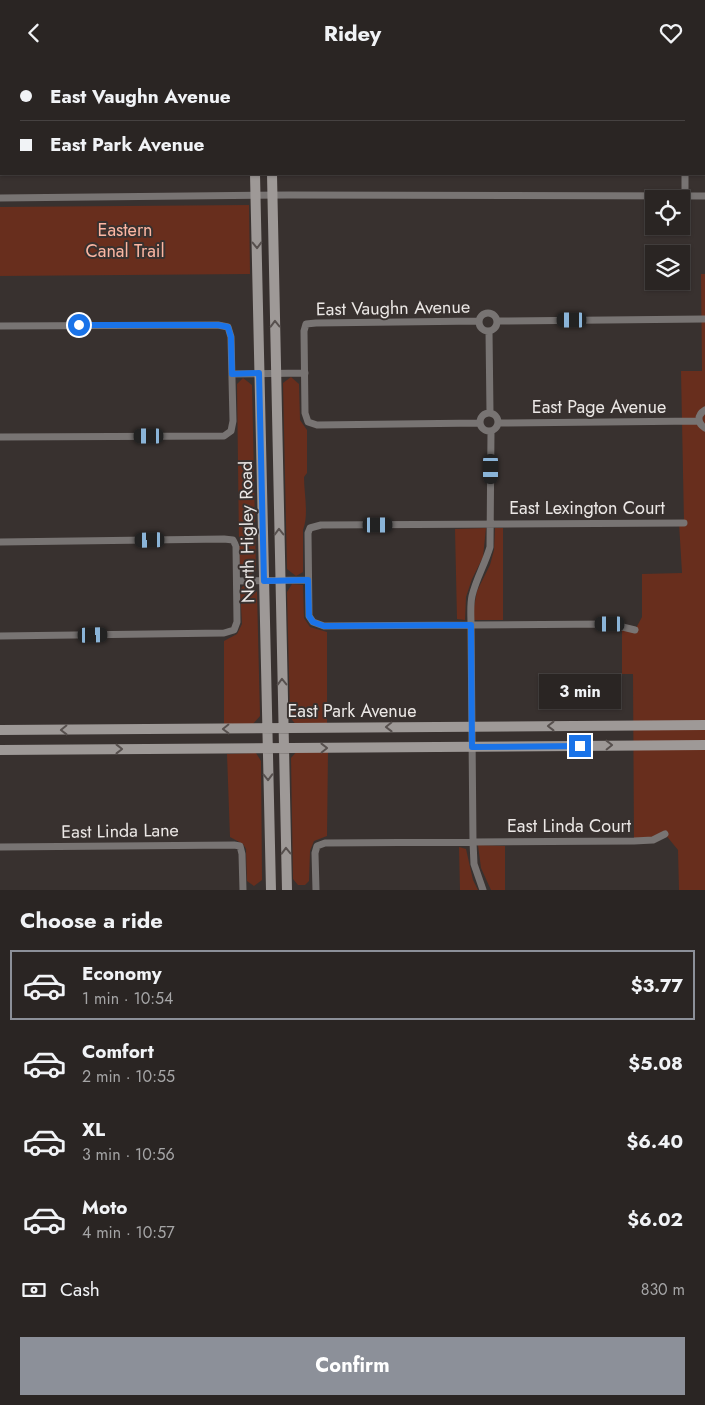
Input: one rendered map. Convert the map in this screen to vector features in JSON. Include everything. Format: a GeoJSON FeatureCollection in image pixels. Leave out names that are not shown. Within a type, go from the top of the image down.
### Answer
{"type":"FeatureCollection","features":[{"type":"Feature","properties":{"kind":"main road","name":"North Higley Road"},"geometry":{"type":"LineString","coordinates":[[255,175],[271,890]]}},
{"type":"Feature","properties":{"kind":"main road","name":"North Higley Road"},"geometry":{"type":"LineString","coordinates":[[272,175],[287,890]]}},
{"type":"Feature","properties":{"kind":"main road","name":"East Park Avenue"},"geometry":{"type":"LineString","coordinates":[[0,731],[705,725]]}},
{"type":"Feature","properties":{"kind":"main road","name":"East Park Avenue"},"geometry":{"type":"LineString","coordinates":[[0,750],[705,745]]}},
{"type":"Feature","properties":{"kind":"street"},"geometry":{"type":"LineString","coordinates":[[685,175],[685,190]]}},
{"type":"Feature","properties":{"kind":"street"},"geometry":{"type":"LineString","coordinates":[[0,198],[645,196]]}},
{"type":"Feature","properties":{"kind":"street"},"geometry":{"type":"LineString","coordinates":[[690,196],[705,196]]}},
{"type":"Feature","properties":{"kind":"street"},"geometry":{"type":"LineString","coordinates":[[487,313],[494,314],[498,321],[496,327],[489,331],[481,328],[479,321],[482,315],[487,313]]}},
{"type":"Feature","properties":{"kind":"street"},"geometry":{"type":"LineString","coordinates":[[498,321],[705,318],[705,325]]}},
{"type":"Feature","properties":{"kind":"street","name":"East Vaughn Avenue"},"geometry":{"type":"LineString","coordinates":[[304,373],[304,331],[306,325],[479,321]]}},
{"type":"Feature","properties":{"kind":"street"},"geometry":{"type":"LineString","coordinates":[[0,326],[218,325],[228,327],[231,337],[233,421],[232,431],[224,436],[0,437]]}},
{"type":"Feature","properties":{"kind":"street"},"geometry":{"type":"LineString","coordinates":[[489,331],[490,413]]}},
{"type":"Feature","properties":{"kind":"street"},"geometry":{"type":"LineString","coordinates":[[232,374],[304,373],[305,413],[308,422],[317,425],[480,423]]}},
{"type":"Feature","properties":{"kind":"street"},"geometry":{"type":"LineString","coordinates":[[705,410],[700,415],[699,421],[705,427]]}},
{"type":"Feature","properties":{"kind":"street"},"geometry":{"type":"LineString","coordinates":[[490,413],[496,415],[499,423],[497,428],[491,432],[484,430],[480,423],[484,415],[490,413]]}},
{"type":"Feature","properties":{"kind":"street","name":"East Page Avenue"},"geometry":{"type":"LineString","coordinates":[[499,423],[699,421]]}},
{"type":"Feature","properties":{"kind":"street"},"geometry":{"type":"LineString","coordinates":[[483,890],[474,864],[473,842],[471,625],[472,598],[490,547],[491,432]]}},
{"type":"Feature","properties":{"kind":"street","name":"East Lexington Court"},"geometry":{"type":"LineString","coordinates":[[308,580],[308,533],[310,528],[321,525],[684,523]]}},
{"type":"Feature","properties":{"kind":"street"},"geometry":{"type":"LineString","coordinates":[[0,542],[233,540],[236,547],[237,581],[237,622],[234,630],[224,633],[0,636]]}},
{"type":"Feature","properties":{"kind":"street"},"geometry":{"type":"LineString","coordinates":[[237,581],[308,580],[309,616],[313,622],[324,626],[610,624],[635,630]]}},
{"type":"Feature","properties":{"kind":"street","name":"East Linda Court"},"geometry":{"type":"LineString","coordinates":[[473,842],[634,841],[652,840],[665,834]]}},
{"type":"Feature","properties":{"kind":"street"},"geometry":{"type":"LineString","coordinates":[[316,890],[315,853],[317,846],[325,843],[473,842]]}},
{"type":"Feature","properties":{"kind":"street","name":"East Linda Lane"},"geometry":{"type":"LineString","coordinates":[[0,847],[240,846],[243,890]]}},
{"type":"Feature","properties":{"kind":"green space","name":"Eastern Canal Trail"},"geometry":{"type":"Polygon","coordinates":[[[249,205],[250,274],[0,276],[0,207],[249,205]]]}},
{"type":"Feature","properties":{"kind":"green space"},"geometry":{"type":"Polygon","coordinates":[[[701,274],[705,274],[705,890],[679,890],[678,850],[665,834],[634,841],[633,674],[622,674],[622,626],[635,630],[642,617],[642,574],[682,573],[679,523],[684,522],[681,371],[702,371],[701,274]]]}},
{"type":"Feature","properties":{"kind":"green space"},"geometry":{"type":"Polygon","coordinates":[[[291,377],[299,384],[300,420],[307,430],[307,473],[304,477],[306,511],[303,530],[303,572],[296,576],[287,569],[283,383],[291,377]]]}},
{"type":"Feature","properties":{"kind":"green space"},"geometry":{"type":"Polygon","coordinates":[[[243,378],[252,385],[256,571],[248,576],[240,568],[239,543],[237,384],[243,378]]]}},
{"type":"Feature","properties":{"kind":"green space"},"geometry":{"type":"Polygon","coordinates":[[[486,528],[483,557],[472,579],[466,597],[465,620],[457,619],[455,529],[486,528]]]}},
{"type":"Feature","properties":{"kind":"green space"},"geometry":{"type":"Polygon","coordinates":[[[495,528],[503,528],[503,620],[473,620],[477,591],[490,565],[494,550],[495,528]]]}},
{"type":"Feature","properties":{"kind":"green space"},"geometry":{"type":"Polygon","coordinates":[[[292,584],[303,585],[304,618],[310,627],[327,632],[327,725],[296,725],[290,717],[287,592],[292,584]]]}},
{"type":"Feature","properties":{"kind":"green space"},"geometry":{"type":"Polygon","coordinates":[[[252,585],[257,592],[260,716],[252,725],[224,725],[224,641],[237,634],[242,624],[240,590],[243,586],[252,585]]]}},
{"type":"Feature","properties":{"kind":"green space"},"geometry":{"type":"Polygon","coordinates":[[[297,751],[328,752],[327,836],[314,841],[310,851],[309,881],[305,885],[298,885],[293,879],[291,758],[297,751]]]}},
{"type":"Feature","properties":{"kind":"green space"},"geometry":{"type":"Polygon","coordinates":[[[256,753],[261,761],[262,880],[254,886],[247,881],[246,849],[243,844],[230,837],[227,754],[256,753]]]}},
{"type":"Feature","properties":{"kind":"green space"},"geometry":{"type":"Polygon","coordinates":[[[478,845],[505,846],[505,890],[491,890],[481,868],[478,845]]]}},
{"type":"Feature","properties":{"kind":"green space"},"geometry":{"type":"Polygon","coordinates":[[[459,847],[466,849],[473,880],[478,890],[460,890],[459,847]]]}},
{"type":"Feature","properties":{"kind":"route"},"geometry":{"type":"LineString","coordinates":[[79,325],[218,325],[228,327],[231,337],[232,374],[259,373],[264,581],[308,580],[309,616],[313,622],[324,626],[471,625],[472,747],[580,746]]}}]}
